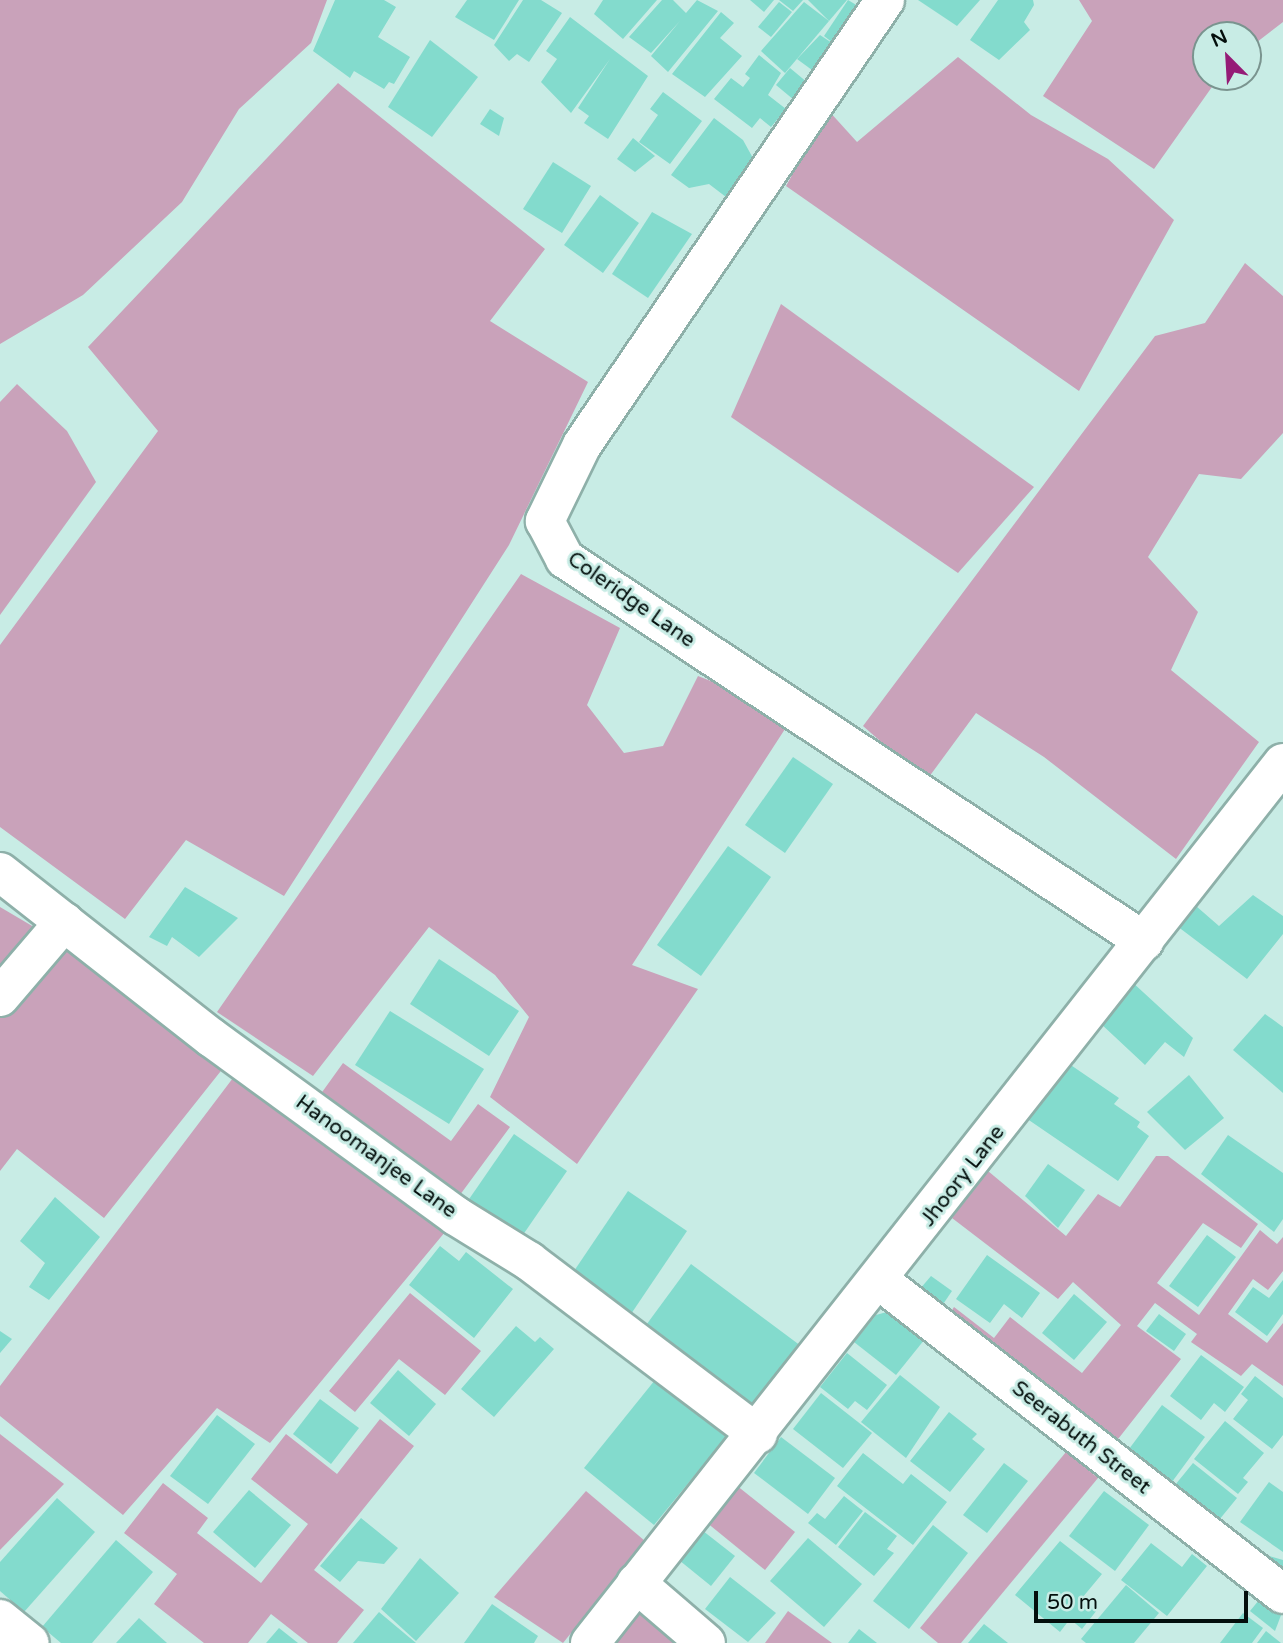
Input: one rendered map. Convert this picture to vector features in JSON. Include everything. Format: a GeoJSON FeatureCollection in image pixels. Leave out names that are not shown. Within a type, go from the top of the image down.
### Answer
{"type":"FeatureCollection","features":[{"type":"Feature","properties":{"kind":"street","name":"Coleridge Lane"},"geometry":{"type":"LineString","coordinates":[[882,1],[582,445],[545,521],[565,559],[1144,942]]}},
{"type":"Feature","properties":{"kind":"street","name":"Jhoory Lane"},"geometry":{"type":"LineString","coordinates":[[590,1643],[880,1281],[1283,763]]}},
{"type":"Feature","properties":{"kind":"street","name":"Hanoomanjee Lane"},"geometry":{"type":"LineString","coordinates":[[0,872],[212,1038],[456,1216],[529,1261],[758,1434]]}},
{"type":"Feature","properties":{"kind":"street"},"geometry":{"type":"LineString","coordinates":[[0,997],[64,922]]}},
{"type":"Feature","properties":{"kind":"street","name":"Seerabuth Street"},"geometry":{"type":"LineString","coordinates":[[880,1281],[1283,1594]]}},
{"type":"Feature","properties":{"kind":"street"},"geometry":{"type":"LineString","coordinates":[[636,1583],[706,1643]]}},
{"type":"Feature","properties":{"kind":"street"},"geometry":{"type":"LineString","coordinates":[[0,1619],[30,1643]]}},
{"type":"Feature","properties":{"kind":"shaded area"},"geometry":{"type":"Polygon","coordinates":[[[0,0],[327,0],[311,43],[239,109],[182,202],[83,295],[0,344],[0,0]]]}},
{"type":"Feature","properties":{"kind":"shaded area"},"geometry":{"type":"Polygon","coordinates":[[[1079,0],[1283,0],[1283,22],[1262,38],[1262,21],[1192,21],[1192,91],[1209,91],[1154,169],[1043,96],[1092,21],[1079,0]]]}},
{"type":"Feature","properties":{"kind":"shaded area"},"geometry":{"type":"Polygon","coordinates":[[[958,57],[1031,115],[1108,159],[1174,220],[1079,391],[786,186],[828,110],[857,142],[958,57]]]}},
{"type":"Feature","properties":{"kind":"shaded area"},"geometry":{"type":"Polygon","coordinates":[[[338,83],[545,249],[490,321],[588,382],[509,545],[284,896],[186,840],[125,919],[0,827],[0,645],[158,431],[88,347],[338,83]]]}},
{"type":"Feature","properties":{"kind":"shaded area"},"geometry":{"type":"Polygon","coordinates":[[[1245,263],[1283,296],[1283,433],[1241,479],[1199,474],[1148,557],[1198,612],[1171,670],[1259,742],[1176,859],[1044,757],[976,713],[926,781],[863,726],[1155,336],[1205,323],[1245,263]]]}},
{"type":"Feature","properties":{"kind":"shaded area"},"geometry":{"type":"Polygon","coordinates":[[[781,304],[1034,487],[958,573],[731,417],[781,304]]]}},
{"type":"Feature","properties":{"kind":"shaded area"},"geometry":{"type":"Polygon","coordinates":[[[17,384],[67,431],[96,482],[0,615],[0,402],[17,384]]]}},
{"type":"Feature","properties":{"kind":"shaded area"},"geometry":{"type":"Polygon","coordinates":[[[521,574],[620,628],[587,705],[624,753],[663,746],[698,676],[749,696],[785,729],[632,965],[698,989],[577,1164],[490,1097],[529,1017],[495,975],[429,927],[313,1076],[217,1012],[521,574]]]}},
{"type":"Feature","properties":{"kind":"shaded area"},"geometry":{"type":"Polygon","coordinates":[[[0,907],[39,930],[0,972],[0,907]]]}},
{"type":"Feature","properties":{"kind":"shaded area"},"geometry":{"type":"Polygon","coordinates":[[[67,943],[228,1062],[104,1218],[17,1149],[0,1171],[0,1013],[67,943]]]}},
{"type":"Feature","properties":{"kind":"shaded area"},"geometry":{"type":"Polygon","coordinates":[[[343,1063],[451,1141],[478,1104],[510,1127],[454,1203],[315,1102],[343,1063]]]}},
{"type":"Feature","properties":{"kind":"shaded area"},"geometry":{"type":"Polygon","coordinates":[[[236,1074],[450,1226],[270,1443],[217,1408],[123,1515],[0,1416],[0,1386],[236,1074]]]}},
{"type":"Feature","properties":{"kind":"shaded area"},"geometry":{"type":"Polygon","coordinates":[[[1156,1156],[1168,1156],[1258,1224],[1241,1248],[1203,1223],[1157,1283],[1199,1315],[1260,1230],[1277,1244],[1283,1237],[1283,1271],[1268,1290],[1253,1279],[1228,1314],[1267,1343],[1283,1323],[1283,1386],[1252,1364],[1241,1376],[1191,1342],[1197,1334],[1155,1303],[1137,1326],[1181,1359],[1111,1448],[945,1321],[954,1307],[994,1338],[1010,1317],[1082,1373],[1121,1325],[1073,1282],[1058,1299],[952,1218],[988,1171],[1066,1236],[1098,1194],[1120,1207],[1156,1156]]]}},
{"type":"Feature","properties":{"kind":"shaded area"},"geometry":{"type":"Polygon","coordinates":[[[410,1293],[481,1351],[445,1395],[399,1359],[355,1412],[329,1391],[410,1293]]]}},
{"type":"Feature","properties":{"kind":"shaded area"},"geometry":{"type":"Polygon","coordinates":[[[380,1419],[414,1446],[314,1570],[364,1610],[337,1643],[308,1643],[271,1614],[248,1643],[204,1643],[154,1604],[177,1574],[124,1533],[163,1483],[208,1518],[197,1533],[261,1583],[308,1524],[251,1479],[286,1434],[337,1474],[380,1419]]]}},
{"type":"Feature","properties":{"kind":"shaded area"},"geometry":{"type":"Polygon","coordinates":[[[0,1434],[64,1484],[0,1550],[0,1434]]]}},
{"type":"Feature","properties":{"kind":"shaded area"},"geometry":{"type":"Polygon","coordinates":[[[1066,1452],[1098,1478],[961,1643],[938,1643],[920,1628],[1066,1452]]]}},
{"type":"Feature","properties":{"kind":"shaded area"},"geometry":{"type":"Polygon","coordinates":[[[736,1485],[795,1532],[765,1570],[706,1522],[736,1485]]]}},
{"type":"Feature","properties":{"kind":"shaded area"},"geometry":{"type":"Polygon","coordinates":[[[586,1491],[645,1541],[563,1643],[494,1597],[586,1491]]]}},
{"type":"Feature","properties":{"kind":"shaded area"},"geometry":{"type":"Polygon","coordinates":[[[636,1609],[680,1643],[610,1643],[636,1609]]]}},
{"type":"Feature","properties":{"kind":"shaded area"},"geometry":{"type":"Polygon","coordinates":[[[788,1611],[832,1643],[765,1643],[788,1611]]]}},
{"type":"Feature","properties":{"kind":"building"},"geometry":{"type":"Polygon","coordinates":[[[335,0],[384,0],[396,7],[378,37],[410,57],[394,84],[389,82],[384,89],[354,71],[350,78],[313,51],[335,0]]]}},
{"type":"Feature","properties":{"kind":"building"},"geometry":{"type":"Polygon","coordinates":[[[467,0],[519,0],[494,40],[455,17],[467,0]]]}},
{"type":"Feature","properties":{"kind":"building"},"geometry":{"type":"Polygon","coordinates":[[[523,0],[541,0],[562,13],[529,62],[517,54],[509,61],[494,45],[523,0]]]}},
{"type":"Feature","properties":{"kind":"building"},"geometry":{"type":"Polygon","coordinates":[[[603,0],[657,0],[623,39],[594,14],[603,0]]]}},
{"type":"Feature","properties":{"kind":"building"},"geometry":{"type":"Polygon","coordinates":[[[662,0],[673,0],[686,13],[697,0],[718,11],[668,72],[651,56],[680,21],[651,53],[629,37],[662,0]]]}},
{"type":"Feature","properties":{"kind":"building"},"geometry":{"type":"Polygon","coordinates":[[[750,0],[774,0],[764,12],[750,0]]]}},
{"type":"Feature","properties":{"kind":"building"},"geometry":{"type":"Polygon","coordinates":[[[779,0],[803,0],[793,11],[779,0]]]}},
{"type":"Feature","properties":{"kind":"building"},"geometry":{"type":"Polygon","coordinates":[[[808,0],[847,0],[829,21],[808,0]]]}},
{"type":"Feature","properties":{"kind":"building"},"geometry":{"type":"Polygon","coordinates":[[[848,0],[863,9],[837,46],[824,36],[848,0]]]}},
{"type":"Feature","properties":{"kind":"building"},"geometry":{"type":"Polygon","coordinates":[[[918,0],[980,0],[957,26],[918,0]]]}},
{"type":"Feature","properties":{"kind":"building"},"geometry":{"type":"Polygon","coordinates":[[[998,0],[1033,0],[1034,5],[1024,22],[1030,30],[999,60],[970,40],[998,0]]]}},
{"type":"Feature","properties":{"kind":"building"},"geometry":{"type":"Polygon","coordinates":[[[779,2],[792,12],[771,37],[758,27],[779,2]]]}},
{"type":"Feature","properties":{"kind":"building"},"geometry":{"type":"Polygon","coordinates":[[[804,2],[829,21],[785,73],[761,51],[804,2]]]}},
{"type":"Feature","properties":{"kind":"building"},"geometry":{"type":"Polygon","coordinates":[[[721,12],[734,23],[720,38],[742,56],[705,97],[672,74],[721,12]]]}},
{"type":"Feature","properties":{"kind":"building"},"geometry":{"type":"Polygon","coordinates":[[[570,17],[648,76],[608,139],[584,123],[589,116],[578,108],[610,59],[571,113],[541,82],[557,59],[546,51],[570,17]]]}},
{"type":"Feature","properties":{"kind":"building"},"geometry":{"type":"Polygon","coordinates":[[[820,35],[832,43],[812,70],[797,59],[820,35]]]}},
{"type":"Feature","properties":{"kind":"building"},"geometry":{"type":"Polygon","coordinates":[[[430,40],[478,77],[432,137],[388,107],[430,40]]]}},
{"type":"Feature","properties":{"kind":"building"},"geometry":{"type":"Polygon","coordinates":[[[759,55],[781,73],[768,95],[786,109],[771,127],[760,118],[752,128],[714,99],[731,78],[743,87],[750,78],[745,74],[759,55]]]}},
{"type":"Feature","properties":{"kind":"building"},"geometry":{"type":"Polygon","coordinates":[[[790,68],[808,83],[794,100],[776,85],[790,68]]]}},
{"type":"Feature","properties":{"kind":"building"},"geometry":{"type":"Polygon","coordinates":[[[663,92],[702,121],[670,164],[639,142],[658,115],[650,109],[663,92]]]}},
{"type":"Feature","properties":{"kind":"building"},"geometry":{"type":"Polygon","coordinates":[[[490,109],[504,118],[499,136],[480,124],[490,109]]]}},
{"type":"Feature","properties":{"kind":"building"},"geometry":{"type":"Polygon","coordinates":[[[714,118],[743,140],[754,160],[726,197],[709,184],[689,188],[671,175],[714,118]]]}},
{"type":"Feature","properties":{"kind":"building"},"geometry":{"type":"Polygon","coordinates":[[[633,138],[655,156],[635,172],[617,159],[633,138]]]}},
{"type":"Feature","properties":{"kind":"building"},"geometry":{"type":"Polygon","coordinates":[[[553,162],[591,186],[562,233],[523,209],[553,162]]]}},
{"type":"Feature","properties":{"kind":"building"},"geometry":{"type":"Polygon","coordinates":[[[600,195],[639,223],[603,273],[564,245],[600,195]]]}},
{"type":"Feature","properties":{"kind":"building"},"geometry":{"type":"Polygon","coordinates":[[[652,212],[692,234],[648,298],[612,274],[652,212]]]}},
{"type":"Feature","properties":{"kind":"building"},"geometry":{"type":"Polygon","coordinates":[[[793,757],[833,784],[785,853],[745,825],[793,757]]]}},
{"type":"Feature","properties":{"kind":"building"},"geometry":{"type":"Polygon","coordinates":[[[728,846],[771,877],[701,976],[657,945],[728,846]]]}},
{"type":"Feature","properties":{"kind":"building"},"geometry":{"type":"Polygon","coordinates":[[[185,887],[238,918],[199,957],[172,937],[167,946],[149,937],[185,887]]]}},
{"type":"Feature","properties":{"kind":"building"},"geometry":{"type":"Polygon","coordinates":[[[1253,895],[1283,916],[1283,934],[1247,979],[1177,926],[1196,906],[1219,926],[1253,895]]]}},
{"type":"Feature","properties":{"kind":"building"},"geometry":{"type":"Polygon","coordinates":[[[439,959],[519,1011],[489,1056],[410,1004],[439,959]]]}},
{"type":"Feature","properties":{"kind":"building"},"geometry":{"type":"Polygon","coordinates":[[[1131,981],[1193,1038],[1184,1057],[1165,1042],[1145,1065],[1099,1022],[1131,981]]]}},
{"type":"Feature","properties":{"kind":"building"},"geometry":{"type":"Polygon","coordinates":[[[390,1011],[484,1069],[449,1124],[355,1065],[390,1011]]]}},
{"type":"Feature","properties":{"kind":"building"},"geometry":{"type":"Polygon","coordinates":[[[1265,1014],[1283,1027],[1283,1093],[1233,1050],[1265,1014]]]}},
{"type":"Feature","properties":{"kind":"building"},"geometry":{"type":"Polygon","coordinates":[[[1059,1057],[1119,1098],[1114,1104],[1140,1122],[1137,1127],[1149,1136],[1118,1181],[1020,1114],[1059,1057]]]}},
{"type":"Feature","properties":{"kind":"building"},"geometry":{"type":"Polygon","coordinates":[[[1189,1075],[1224,1118],[1185,1150],[1147,1112],[1189,1075]]]}},
{"type":"Feature","properties":{"kind":"building"},"geometry":{"type":"Polygon","coordinates":[[[514,1134],[567,1171],[518,1242],[465,1205],[514,1134]]]}},
{"type":"Feature","properties":{"kind":"building"},"geometry":{"type":"Polygon","coordinates":[[[1228,1135],[1283,1173],[1283,1219],[1274,1232],[1201,1174],[1228,1135]]]}},
{"type":"Feature","properties":{"kind":"building"},"geometry":{"type":"Polygon","coordinates":[[[1048,1164],[1085,1190],[1058,1228],[1025,1196],[1048,1164]]]}},
{"type":"Feature","properties":{"kind":"building"},"geometry":{"type":"Polygon","coordinates":[[[628,1191],[687,1231],[631,1314],[572,1274],[628,1191]]]}},
{"type":"Feature","properties":{"kind":"building"},"geometry":{"type":"Polygon","coordinates":[[[55,1197],[100,1237],[49,1300],[29,1287],[45,1263],[20,1241],[55,1197]]]}},
{"type":"Feature","properties":{"kind":"building"},"geometry":{"type":"Polygon","coordinates":[[[1207,1235],[1236,1257],[1198,1307],[1169,1286],[1207,1235]]]}},
{"type":"Feature","properties":{"kind":"building"},"geometry":{"type":"Polygon","coordinates":[[[440,1246],[459,1261],[466,1252],[513,1289],[474,1338],[409,1285],[440,1246]]]}},
{"type":"Feature","properties":{"kind":"building"},"geometry":{"type":"Polygon","coordinates":[[[987,1255],[1040,1293],[1022,1318],[1004,1304],[990,1323],[956,1299],[987,1255]]]}},
{"type":"Feature","properties":{"kind":"building"},"geometry":{"type":"Polygon","coordinates":[[[691,1264],[805,1349],[755,1416],[641,1332],[691,1264]]]}},
{"type":"Feature","properties":{"kind":"building"},"geometry":{"type":"Polygon","coordinates":[[[931,1276],[952,1291],[937,1313],[914,1296],[931,1276]]]}},
{"type":"Feature","properties":{"kind":"building"},"geometry":{"type":"Polygon","coordinates":[[[1283,1280],[1283,1314],[1267,1336],[1235,1312],[1253,1287],[1269,1298],[1283,1280]]]}},
{"type":"Feature","properties":{"kind":"building"},"geometry":{"type":"Polygon","coordinates":[[[1074,1294],[1107,1322],[1074,1360],[1042,1333],[1074,1294]]]}},
{"type":"Feature","properties":{"kind":"building"},"geometry":{"type":"Polygon","coordinates":[[[894,1310],[929,1334],[896,1375],[854,1342],[876,1315],[894,1310]]]}},
{"type":"Feature","properties":{"kind":"building"},"geometry":{"type":"Polygon","coordinates":[[[1159,1314],[1186,1334],[1174,1351],[1146,1331],[1159,1314]]]}},
{"type":"Feature","properties":{"kind":"building"},"geometry":{"type":"Polygon","coordinates":[[[516,1326],[535,1342],[540,1337],[554,1349],[494,1417],[461,1389],[516,1326]]]}},
{"type":"Feature","properties":{"kind":"building"},"geometry":{"type":"Polygon","coordinates":[[[0,1331],[12,1339],[0,1353],[0,1331]]]}},
{"type":"Feature","properties":{"kind":"building"},"geometry":{"type":"Polygon","coordinates":[[[847,1353],[887,1385],[867,1410],[855,1401],[848,1409],[820,1387],[847,1353]]]}},
{"type":"Feature","properties":{"kind":"building"},"geometry":{"type":"Polygon","coordinates":[[[1201,1355],[1244,1387],[1225,1412],[1214,1403],[1201,1420],[1170,1396],[1201,1355]]]}},
{"type":"Feature","properties":{"kind":"building"},"geometry":{"type":"Polygon","coordinates":[[[398,1370],[436,1404],[409,1436],[370,1403],[398,1370]]]}},
{"type":"Feature","properties":{"kind":"building"},"geometry":{"type":"Polygon","coordinates":[[[900,1375],[940,1407],[906,1458],[861,1422],[900,1375]]]}},
{"type":"Feature","properties":{"kind":"building"},"geometry":{"type":"Polygon","coordinates":[[[1255,1376],[1283,1398],[1283,1435],[1272,1449],[1233,1419],[1248,1400],[1241,1394],[1255,1376]]]}},
{"type":"Feature","properties":{"kind":"building"},"geometry":{"type":"Polygon","coordinates":[[[655,1380],[726,1437],[654,1525],[584,1468],[655,1380]]]}},
{"type":"Feature","properties":{"kind":"building"},"geometry":{"type":"Polygon","coordinates":[[[821,1393],[872,1433],[843,1468],[793,1429],[821,1393]]]}},
{"type":"Feature","properties":{"kind":"building"},"geometry":{"type":"Polygon","coordinates":[[[320,1399],[359,1428],[331,1464],[293,1434],[320,1399]]]}},
{"type":"Feature","properties":{"kind":"building"},"geometry":{"type":"Polygon","coordinates":[[[1162,1405],[1205,1437],[1169,1486],[1126,1453],[1162,1405]]]}},
{"type":"Feature","properties":{"kind":"building"},"geometry":{"type":"Polygon","coordinates":[[[949,1412],[977,1434],[972,1439],[985,1449],[950,1492],[910,1461],[949,1412]]]}},
{"type":"Feature","properties":{"kind":"building"},"geometry":{"type":"Polygon","coordinates":[[[217,1415],[255,1444],[208,1504],[170,1476],[217,1415]]]}},
{"type":"Feature","properties":{"kind":"building"},"geometry":{"type":"Polygon","coordinates":[[[1225,1421],[1264,1453],[1243,1478],[1248,1482],[1238,1494],[1194,1459],[1225,1421]]]}},
{"type":"Feature","properties":{"kind":"building"},"geometry":{"type":"Polygon","coordinates":[[[781,1437],[835,1478],[808,1514],[754,1473],[781,1437]]]}},
{"type":"Feature","properties":{"kind":"building"},"geometry":{"type":"Polygon","coordinates":[[[863,1453],[903,1484],[911,1474],[947,1502],[913,1545],[837,1486],[863,1453]]]}},
{"type":"Feature","properties":{"kind":"building"},"geometry":{"type":"Polygon","coordinates":[[[1004,1463],[1028,1481],[987,1533],[963,1515],[1004,1463]]]}},
{"type":"Feature","properties":{"kind":"building"},"geometry":{"type":"Polygon","coordinates":[[[1193,1463],[1237,1498],[1215,1525],[1171,1490],[1193,1463]]]}},
{"type":"Feature","properties":{"kind":"building"},"geometry":{"type":"Polygon","coordinates":[[[1269,1482],[1283,1492],[1283,1552],[1240,1522],[1269,1482]]]}},
{"type":"Feature","properties":{"kind":"building"},"geometry":{"type":"Polygon","coordinates":[[[249,1490],[291,1525],[255,1568],[213,1532],[249,1490]]]}},
{"type":"Feature","properties":{"kind":"building"},"geometry":{"type":"Polygon","coordinates":[[[1104,1491],[1149,1525],[1115,1571],[1069,1536],[1104,1491]]]}},
{"type":"Feature","properties":{"kind":"building"},"geometry":{"type":"Polygon","coordinates":[[[844,1496],[863,1511],[836,1545],[808,1523],[817,1513],[825,1519],[844,1496]]]}},
{"type":"Feature","properties":{"kind":"building"},"geometry":{"type":"Polygon","coordinates":[[[57,1498],[95,1532],[24,1612],[0,1591],[0,1562],[57,1498]]]}},
{"type":"Feature","properties":{"kind":"building"},"geometry":{"type":"Polygon","coordinates":[[[865,1512],[897,1536],[887,1549],[894,1553],[874,1576],[838,1547],[865,1512]]]}},
{"type":"Feature","properties":{"kind":"building"},"geometry":{"type":"Polygon","coordinates":[[[361,1518],[398,1548],[384,1564],[358,1561],[340,1582],[320,1566],[361,1518]]]}},
{"type":"Feature","properties":{"kind":"building"},"geometry":{"type":"Polygon","coordinates":[[[933,1525],[968,1553],[909,1629],[873,1601],[933,1525]]]}},
{"type":"Feature","properties":{"kind":"building"},"geometry":{"type":"Polygon","coordinates":[[[698,1527],[735,1556],[711,1586],[674,1556],[698,1527]]]}},
{"type":"Feature","properties":{"kind":"building"},"geometry":{"type":"Polygon","coordinates":[[[808,1538],[862,1584],[824,1627],[770,1581],[808,1538]]]}},
{"type":"Feature","properties":{"kind":"building"},"geometry":{"type":"Polygon","coordinates":[[[116,1540],[153,1572],[92,1643],[61,1643],[42,1627],[116,1540]]]}},
{"type":"Feature","properties":{"kind":"building"},"geometry":{"type":"Polygon","coordinates":[[[1060,1541],[1102,1574],[1082,1598],[1097,1610],[1082,1629],[1070,1619],[1060,1632],[1015,1595],[1060,1541]]]}},
{"type":"Feature","properties":{"kind":"building"},"geometry":{"type":"Polygon","coordinates":[[[1151,1543],[1182,1567],[1192,1554],[1207,1566],[1167,1616],[1121,1580],[1151,1543]]]}},
{"type":"Feature","properties":{"kind":"building"},"geometry":{"type":"Polygon","coordinates":[[[1266,1555],[1283,1560],[1283,1578],[1258,1566],[1266,1555]]]}},
{"type":"Feature","properties":{"kind":"building"},"geometry":{"type":"Polygon","coordinates":[[[420,1558],[459,1593],[416,1641],[381,1609],[420,1558]]]}},
{"type":"Feature","properties":{"kind":"building"},"geometry":{"type":"Polygon","coordinates":[[[730,1577],[776,1613],[748,1642],[705,1609],[730,1577]]]}},
{"type":"Feature","properties":{"kind":"building"},"geometry":{"type":"Polygon","coordinates":[[[1126,1585],[1159,1613],[1134,1643],[1086,1643],[1081,1639],[1126,1585]]]}},
{"type":"Feature","properties":{"kind":"building"},"geometry":{"type":"Polygon","coordinates":[[[1264,1594],[1283,1610],[1275,1631],[1250,1611],[1264,1594]]]}},
{"type":"Feature","properties":{"kind":"building"},"geometry":{"type":"Polygon","coordinates":[[[492,1604],[538,1636],[534,1643],[464,1643],[492,1604]]]}},
{"type":"Feature","properties":{"kind":"building"},"geometry":{"type":"Polygon","coordinates":[[[379,1612],[416,1643],[353,1643],[379,1612]]]}},
{"type":"Feature","properties":{"kind":"building"},"geometry":{"type":"Polygon","coordinates":[[[1243,1613],[1263,1628],[1252,1643],[1220,1643],[1243,1613]]]}},
{"type":"Feature","properties":{"kind":"building"},"geometry":{"type":"Polygon","coordinates":[[[139,1618],[167,1643],[116,1643],[139,1618]]]}},
{"type":"Feature","properties":{"kind":"building"},"geometry":{"type":"Polygon","coordinates":[[[984,1624],[1008,1643],[968,1643],[984,1624]]]}},
{"type":"Feature","properties":{"kind":"building"},"geometry":{"type":"Polygon","coordinates":[[[279,1628],[298,1643],[266,1643],[279,1628]]]}},
{"type":"Feature","properties":{"kind":"building"},"geometry":{"type":"Polygon","coordinates":[[[859,1629],[877,1643],[848,1643],[859,1629]]]}},
{"type":"Feature","properties":{"kind":"building"},"geometry":{"type":"Polygon","coordinates":[[[1266,1631],[1281,1643],[1257,1643],[1266,1631]]]}}]}
